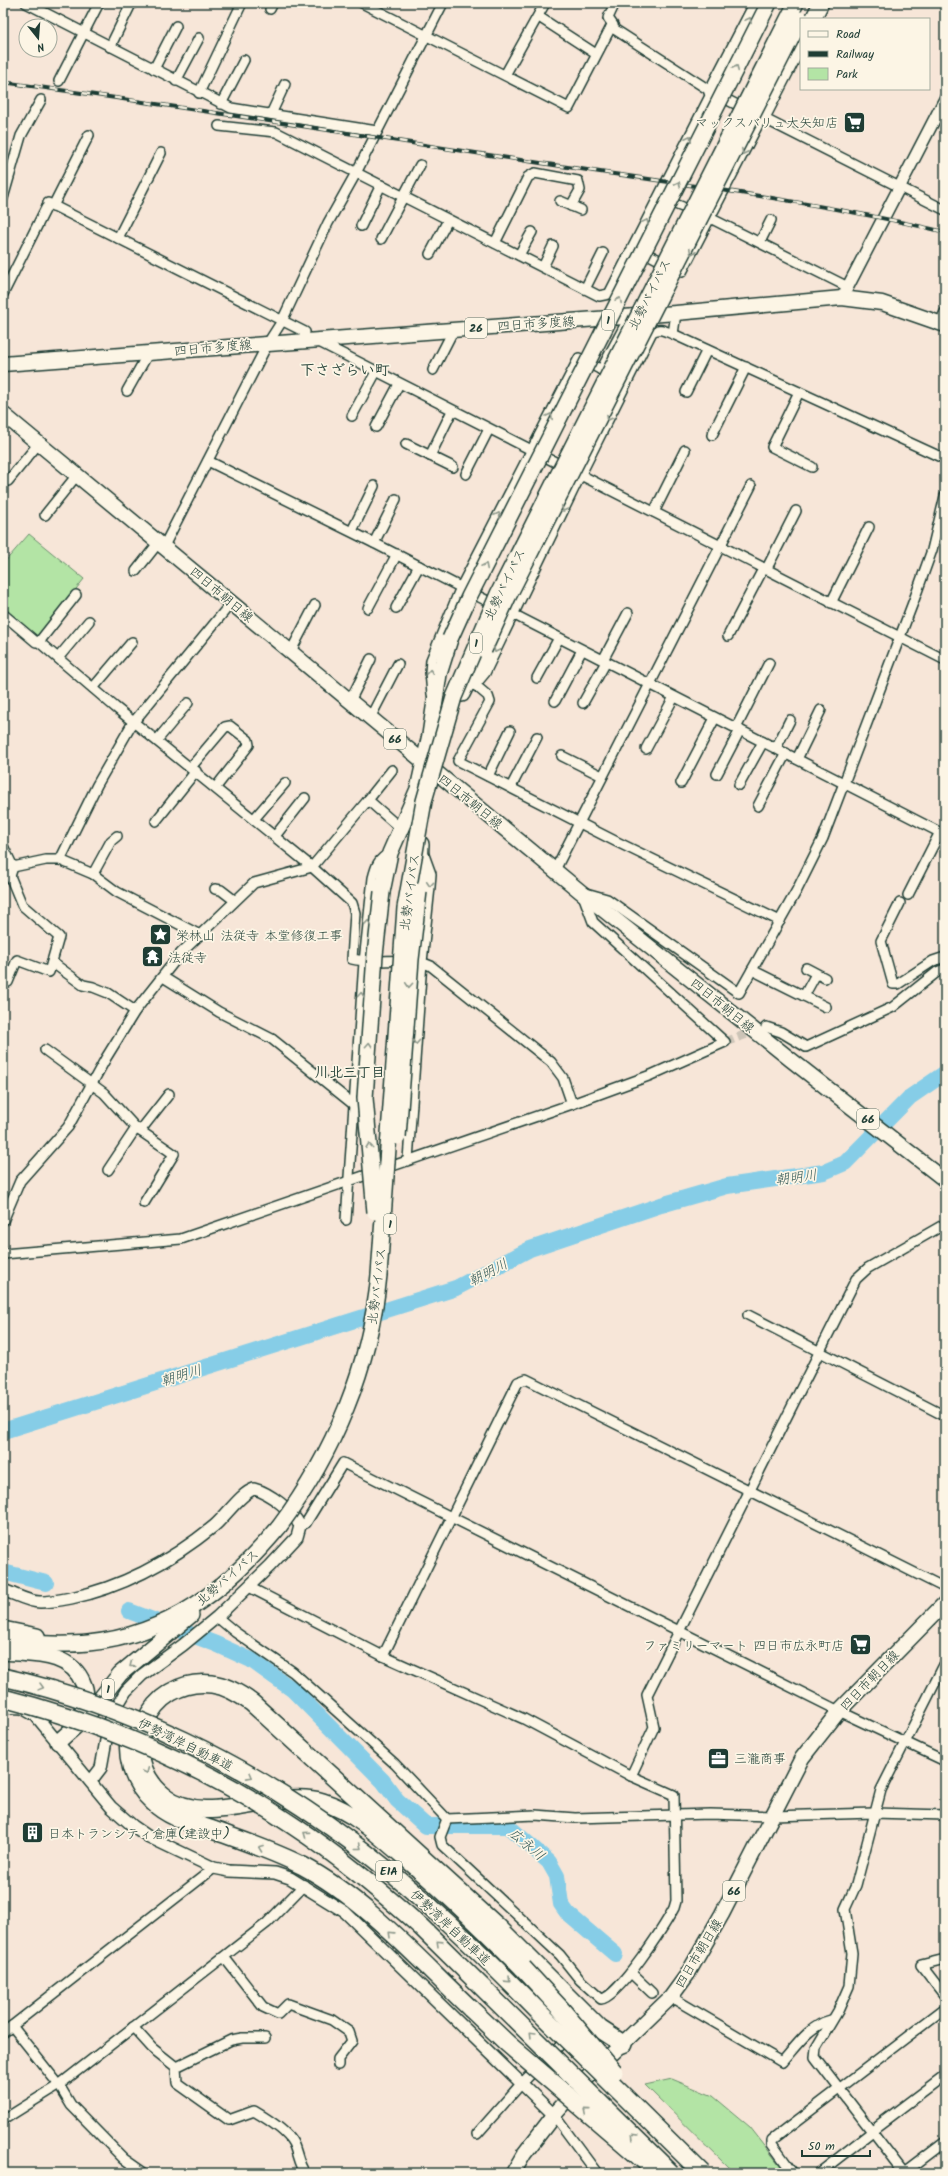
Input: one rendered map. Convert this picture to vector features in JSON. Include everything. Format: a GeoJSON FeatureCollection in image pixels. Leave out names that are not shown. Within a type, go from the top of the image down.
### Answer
{"type":"FeatureCollection","features":[{"type":"Feature","properties":{"kind":"highway"},"geometry":{"type":"LineString","coordinates":[[712,92],[758,3]]}},
{"type":"Feature","properties":{"kind":"highway","name":"1"},"geometry":{"type":"LineString","coordinates":[[367,1347],[380,1296],[388,1243],[411,958],[419,891],[421,847],[439,674],[450,639],[473,590],[770,3]]}},
{"type":"Feature","properties":{"kind":"highway","name":"北勢バイパス"},"geometry":{"type":"LineString","coordinates":[[178,1620],[215,1591],[250,1560],[279,1527],[307,1488],[331,1445],[352,1392],[367,1347],[376,1296],[405,908],[424,801],[454,697],[498,594],[796,3]]}},
{"type":"Feature","properties":{"kind":"highway","name":"1"},"geometry":{"type":"LineString","coordinates":[[802,18],[809,3]]}},
{"type":"Feature","properties":{"kind":"highway"},"geometry":{"type":"LineString","coordinates":[[814,18],[821,3]]}},
{"type":"Feature","properties":{"kind":"highway","name":"1"},"geometry":{"type":"LineString","coordinates":[[376,1296],[376,1226],[365,1098],[375,955],[382,892],[390,853],[448,722],[471,685],[484,650],[512,590],[800,21]]}},
{"type":"Feature","properties":{"kind":"highway"},"geometry":{"type":"LineString","coordinates":[[762,117],[800,44]]}},
{"type":"Feature","properties":{"kind":"highway"},"geometry":{"type":"LineString","coordinates":[[3,1629],[70,1639],[108,1636],[178,1620]]}},
{"type":"Feature","properties":{"kind":"highway","name":"1"},"geometry":{"type":"LineString","coordinates":[[58,1742],[86,1717],[120,1674],[163,1640],[178,1620]]}},
{"type":"Feature","properties":{"kind":"highway"},"geometry":{"type":"LineString","coordinates":[[3,1642],[61,1644],[88,1643],[129,1636],[144,1629]]}},
{"type":"Feature","properties":{"kind":"highway"},"geometry":{"type":"LineString","coordinates":[[3,1652],[57,1659],[72,1666],[81,1679],[86,1696],[81,1715],[71,1729],[58,1742]]}},
{"type":"Feature","properties":{"kind":"highway"},"geometry":{"type":"LineString","coordinates":[[623,2044],[608,2021],[577,1984],[258,1696],[238,1683],[226,1678],[203,1674],[180,1677],[156,1690],[139,1710],[130,1732],[128,1754],[134,1776],[145,1795],[154,1804],[191,1824],[260,1847],[303,1866],[351,1898],[508,2044],[658,2173]]}},
{"type":"Feature","properties":{"kind":"highway","name":"伊勢湾岸自動車道"},"geometry":{"type":"LineString","coordinates":[[3,1677],[57,1691],[131,1718],[172,1735],[266,1784],[349,1840],[393,1874],[479,1953],[702,2173]]}},
{"type":"Feature","properties":{"kind":"highway"},"geometry":{"type":"LineString","coordinates":[[623,2044],[600,2029],[498,1927],[252,1703],[225,1687],[200,1684],[176,1689],[156,1704],[148,1714],[140,1740],[143,1765],[156,1788],[165,1797],[177,1804],[190,1808],[218,1809],[276,1801],[305,1799],[322,1802],[343,1810],[382,1837],[480,1925],[560,2008],[630,2090],[712,2173]]}},
{"type":"Feature","properties":{"kind":"highway","name":"伊勢湾岸自動車道"},"geometry":{"type":"LineString","coordinates":[[3,1698],[91,1724],[165,1754],[253,1800],[292,1824],[376,1887],[420,1926],[671,2173]]}},
{"type":"Feature","properties":{"kind":"main road","name":"四日市多度線"},"geometry":{"type":"LineString","coordinates":[[3,364],[268,343],[310,336],[454,329],[676,313],[845,293],[943,320]]}},
{"type":"Feature","properties":{"kind":"main road","name":"四日市朝日線"},"geometry":{"type":"LineString","coordinates":[[3,414],[581,892],[790,1059],[945,1180]]}},
{"type":"Feature","properties":{"kind":"main road","name":"四日市朝日線"},"geometry":{"type":"LineString","coordinates":[[513,2173],[524,2154],[554,2115],[589,2076],[671,1997],[705,1946],[802,1758],[839,1711],[945,1603]]}},
{"type":"Feature","properties":{"kind":"street"},"geometry":{"type":"LineString","coordinates":[[26,3],[231,108],[378,131]]}},
{"type":"Feature","properties":{"kind":"street"},"geometry":{"type":"LineString","coordinates":[[59,81],[99,3]]}},
{"type":"Feature","properties":{"kind":"street"},"geometry":{"type":"LineString","coordinates":[[200,93],[242,3]]}},
{"type":"Feature","properties":{"kind":"street"},"geometry":{"type":"LineString","coordinates":[[362,3],[425,36],[436,39],[569,108],[611,28],[612,25],[608,18],[615,3]]}},
{"type":"Feature","properties":{"kind":"street"},"geometry":{"type":"LineString","coordinates":[[136,571],[161,544],[208,461],[268,343],[282,321],[328,223],[378,131],[442,3]]}},
{"type":"Feature","properties":{"kind":"street"},"geometry":{"type":"LineString","coordinates":[[504,75],[539,17],[545,3]]}},
{"type":"Feature","properties":{"kind":"street"},"geometry":{"type":"LineString","coordinates":[[110,47],[131,4]]}},
{"type":"Feature","properties":{"kind":"street"},"geometry":{"type":"LineString","coordinates":[[539,17],[596,54]]}},
{"type":"Feature","properties":{"kind":"street"},"geometry":{"type":"LineString","coordinates":[[154,69],[176,26]]}},
{"type":"Feature","properties":{"kind":"street"},"geometry":{"type":"LineString","coordinates":[[611,28],[712,92],[945,210]]}},
{"type":"Feature","properties":{"kind":"street"},"geometry":{"type":"LineString","coordinates":[[176,81],[199,38]]}},
{"type":"Feature","properties":{"kind":"street"},"geometry":{"type":"LineString","coordinates":[[221,104],[244,60]]}},
{"type":"Feature","properties":{"kind":"street"},"geometry":{"type":"LineString","coordinates":[[271,114],[285,84]]}},
{"type":"Feature","properties":{"kind":"street"},"geometry":{"type":"LineString","coordinates":[[219,126],[276,132],[599,296],[608,294],[712,92]]}},
{"type":"Feature","properties":{"kind":"street"},"geometry":{"type":"LineString","coordinates":[[658,198],[710,218],[760,242],[845,293],[945,99]]}},
{"type":"Feature","properties":{"kind":"street"},"geometry":{"type":"LineString","coordinates":[[3,198],[8,186],[6,175],[21,136],[41,100]]}},
{"type":"Feature","properties":{"kind":"street"},"geometry":{"type":"LineString","coordinates":[[633,246],[682,272],[762,117]]}},
{"type":"Feature","properties":{"kind":"street"},"geometry":{"type":"LineString","coordinates":[[3,294],[49,205],[89,135]]}},
{"type":"Feature","properties":{"kind":"street"},"geometry":{"type":"LineString","coordinates":[[118,238],[161,152]]}},
{"type":"Feature","properties":{"kind":"street"},"geometry":{"type":"LineString","coordinates":[[381,239],[420,165]]}},
{"type":"Feature","properties":{"kind":"street"},"geometry":{"type":"LineString","coordinates":[[495,243],[528,177],[535,173],[578,181],[580,190],[571,206]]}},
{"type":"Feature","properties":{"kind":"street"},"geometry":{"type":"LineString","coordinates":[[361,226],[382,186]]}},
{"type":"Feature","properties":{"kind":"street"},"geometry":{"type":"LineString","coordinates":[[560,201],[581,210]]}},
{"type":"Feature","properties":{"kind":"street"},"geometry":{"type":"LineString","coordinates":[[49,205],[118,238],[282,321],[399,384],[580,474],[764,570],[945,660]]}},
{"type":"Feature","properties":{"kind":"street"},"geometry":{"type":"LineString","coordinates":[[430,254],[448,220]]}},
{"type":"Feature","properties":{"kind":"street"},"geometry":{"type":"LineString","coordinates":[[760,242],[771,220]]}},
{"type":"Feature","properties":{"kind":"street"},"geometry":{"type":"LineString","coordinates":[[519,255],[532,232]]}},
{"type":"Feature","properties":{"kind":"street"},"geometry":{"type":"LineString","coordinates":[[543,267],[553,246]]}},
{"type":"Feature","properties":{"kind":"street"},"geometry":{"type":"LineString","coordinates":[[585,289],[603,253]]}},
{"type":"Feature","properties":{"kind":"street"},"geometry":{"type":"LineString","coordinates":[[602,370],[659,260]]}},
{"type":"Feature","properties":{"kind":"street"},"geometry":{"type":"LineString","coordinates":[[673,334],[676,313]]}},
{"type":"Feature","properties":{"kind":"street"},"geometry":{"type":"LineString","coordinates":[[433,370],[454,329]]}},
{"type":"Feature","properties":{"kind":"street"},"geometry":{"type":"LineString","coordinates":[[780,921],[458,761],[490,702],[488,696],[471,685],[485,673],[580,474],[652,332],[659,329],[673,334],[945,459]]}},
{"type":"Feature","properties":{"kind":"street"},"geometry":{"type":"LineString","coordinates":[[686,392],[707,350]]}},
{"type":"Feature","properties":{"kind":"street"},"geometry":{"type":"LineString","coordinates":[[127,391],[149,352]]}},
{"type":"Feature","properties":{"kind":"street"},"geometry":{"type":"LineString","coordinates":[[434,711],[430,683],[431,660],[461,587],[579,358],[626,383]]}},
{"type":"Feature","properties":{"kind":"street"},"geometry":{"type":"LineString","coordinates":[[712,435],[746,368]]}},
{"type":"Feature","properties":{"kind":"street"},"geometry":{"type":"LineString","coordinates":[[352,416],[376,372]]}},
{"type":"Feature","properties":{"kind":"street"},"geometry":{"type":"LineString","coordinates":[[376,427],[399,384]]}},
{"type":"Feature","properties":{"kind":"street"},"geometry":{"type":"LineString","coordinates":[[799,392],[772,447],[812,466]]}},
{"type":"Feature","properties":{"kind":"street"},"geometry":{"type":"LineString","coordinates":[[430,456],[452,411]]}},
{"type":"Feature","properties":{"kind":"street"},"geometry":{"type":"LineString","coordinates":[[466,474],[489,429]]}},
{"type":"Feature","properties":{"kind":"street"},"geometry":{"type":"LineString","coordinates":[[8,481],[39,443]]}},
{"type":"Feature","properties":{"kind":"street"},"geometry":{"type":"LineString","coordinates":[[406,444],[453,467]]}},
{"type":"Feature","properties":{"kind":"street"},"geometry":{"type":"LineString","coordinates":[[654,512],[685,450]]}},
{"type":"Feature","properties":{"kind":"street"},"geometry":{"type":"LineString","coordinates":[[208,461],[352,531],[942,834],[908,895]]}},
{"type":"Feature","properties":{"kind":"street"},"geometry":{"type":"LineString","coordinates":[[45,515],[77,475]]}},
{"type":"Feature","properties":{"kind":"street"},"geometry":{"type":"LineString","coordinates":[[352,531],[374,486]]}},
{"type":"Feature","properties":{"kind":"street"},"geometry":{"type":"LineString","coordinates":[[555,870],[719,546],[751,486]]}},
{"type":"Feature","properties":{"kind":"street"},"geometry":{"type":"LineString","coordinates":[[581,892],[607,899],[739,993],[816,854],[845,783],[932,550],[945,496]]}},
{"type":"Feature","properties":{"kind":"street"},"geometry":{"type":"LineString","coordinates":[[374,543],[396,499]]}},
{"type":"Feature","properties":{"kind":"street"},"geometry":{"type":"LineString","coordinates":[[728,636],[796,511]]}},
{"type":"Feature","properties":{"kind":"street"},"geometry":{"type":"LineString","coordinates":[[831,603],[869,527]]}},
{"type":"Feature","properties":{"kind":"street"},"geometry":{"type":"LineString","coordinates":[[368,608],[396,554]]}},
{"type":"Feature","properties":{"kind":"street"},"geometry":{"type":"LineString","coordinates":[[396,608],[419,566]]}},
{"type":"Feature","properties":{"kind":"street"},"geometry":{"type":"LineString","coordinates":[[39,642],[76,595]]}},
{"type":"Feature","properties":{"kind":"street"},"geometry":{"type":"LineString","coordinates":[[60,860],[114,754],[135,721],[232,602]]}},
{"type":"Feature","properties":{"kind":"street"},"geometry":{"type":"LineString","coordinates":[[291,651],[315,605]]}},
{"type":"Feature","properties":{"kind":"street"},"geometry":{"type":"LineString","coordinates":[[583,703],[628,613]]}},
{"type":"Feature","properties":{"kind":"street"},"geometry":{"type":"LineString","coordinates":[[3,614],[216,787],[312,867],[352,903],[355,913],[352,959],[364,962],[422,962],[431,966],[552,1062],[563,1078],[572,1104]]}},
{"type":"Feature","properties":{"kind":"street"},"geometry":{"type":"LineString","coordinates":[[58,658],[89,621]]}},
{"type":"Feature","properties":{"kind":"street"},"geometry":{"type":"LineString","coordinates":[[537,678],[559,638]]}},
{"type":"Feature","properties":{"kind":"street"},"geometry":{"type":"LineString","coordinates":[[93,688],[132,642]]}},
{"type":"Feature","properties":{"kind":"street"},"geometry":{"type":"LineString","coordinates":[[555,700],[582,650]]}},
{"type":"Feature","properties":{"kind":"street"},"geometry":{"type":"LineString","coordinates":[[350,701],[371,659]]}},
{"type":"Feature","properties":{"kind":"street"},"geometry":{"type":"LineString","coordinates":[[718,774],[769,663]]}},
{"type":"Feature","properties":{"kind":"street"},"geometry":{"type":"LineString","coordinates":[[370,718],[398,664]]}},
{"type":"Feature","properties":{"kind":"street"},"geometry":{"type":"LineString","coordinates":[[646,749],[674,697]]}},
{"type":"Feature","properties":{"kind":"street"},"geometry":{"type":"LineString","coordinates":[[158,740],[188,703]]}},
{"type":"Feature","properties":{"kind":"street"},"geometry":{"type":"LineString","coordinates":[[797,759],[822,710]]}},
{"type":"Feature","properties":{"kind":"street"},"geometry":{"type":"LineString","coordinates":[[681,783],[715,718]]}},
{"type":"Feature","properties":{"kind":"street"},"geometry":{"type":"LineString","coordinates":[[776,748],[790,720]]}},
{"type":"Feature","properties":{"kind":"street"},"geometry":{"type":"LineString","coordinates":[[156,821],[225,727],[230,726],[248,740],[249,745],[216,787]]}},
{"type":"Feature","properties":{"kind":"street"},"geometry":{"type":"LineString","coordinates":[[488,776],[510,732]]}},
{"type":"Feature","properties":{"kind":"street"},"geometry":{"type":"LineString","coordinates":[[511,787],[537,737]]}},
{"type":"Feature","properties":{"kind":"street"},"geometry":{"type":"LineString","coordinates":[[740,785],[763,742]]}},
{"type":"Feature","properties":{"kind":"street"},"geometry":{"type":"LineString","coordinates":[[758,806],[786,753]]}},
{"type":"Feature","properties":{"kind":"street"},"geometry":{"type":"LineString","coordinates":[[562,756],[602,776]]}},
{"type":"Feature","properties":{"kind":"street"},"geometry":{"type":"LineString","coordinates":[[3,1221],[7,1199],[20,1181],[68,1127],[106,1058],[135,1011],[181,953],[198,934],[254,883],[312,867],[390,776]]}},
{"type":"Feature","properties":{"kind":"street"},"geometry":{"type":"LineString","coordinates":[[254,819],[285,783]]}},
{"type":"Feature","properties":{"kind":"street"},"geometry":{"type":"LineString","coordinates":[[275,836],[305,798]]}},
{"type":"Feature","properties":{"kind":"street"},"geometry":{"type":"LineString","coordinates":[[368,800],[401,829]]}},
{"type":"Feature","properties":{"kind":"street"},"geometry":{"type":"LineString","coordinates":[[93,874],[110,841],[117,836]]}},
{"type":"Feature","properties":{"kind":"street"},"geometry":{"type":"LineString","coordinates":[[3,846],[9,874],[22,905],[59,937],[53,963],[49,972],[17,960],[8,982]]}},
{"type":"Feature","properties":{"kind":"street"},"geometry":{"type":"LineString","coordinates":[[408,1160],[422,962],[431,874],[421,847]]}},
{"type":"Feature","properties":{"kind":"street"},"geometry":{"type":"LineString","coordinates":[[346,1220],[364,962],[373,878],[376,865],[382,857],[390,853]]}},
{"type":"Feature","properties":{"kind":"street"},"geometry":{"type":"LineString","coordinates":[[9,874],[46,860],[60,860],[93,874],[117,892],[198,934]]}},
{"type":"Feature","properties":{"kind":"street"},"geometry":{"type":"LineString","coordinates":[[215,889],[221,890],[234,900]]}},
{"type":"Feature","properties":{"kind":"street"},"geometry":{"type":"LineString","coordinates":[[3,1254],[181,1239],[246,1218],[348,1180],[572,1104],[651,1075],[725,1042],[593,922],[581,892]]}},
{"type":"Feature","properties":{"kind":"street"},"geometry":{"type":"LineString","coordinates":[[900,903],[881,941],[893,984],[898,984],[933,961],[945,957]]}},
{"type":"Feature","properties":{"kind":"street"},"geometry":{"type":"LineString","coordinates":[[53,963],[83,985],[104,991],[135,1011]]}},
{"type":"Feature","properties":{"kind":"street"},"geometry":{"type":"LineString","coordinates":[[806,968],[825,978]]}},
{"type":"Feature","properties":{"kind":"street"},"geometry":{"type":"LineString","coordinates":[[766,1027],[781,1032],[806,1047],[893,1007],[937,972],[945,969]]}},
{"type":"Feature","properties":{"kind":"street"},"geometry":{"type":"LineString","coordinates":[[752,970],[826,1007]]}},
{"type":"Feature","properties":{"kind":"street"},"geometry":{"type":"LineString","coordinates":[[804,996],[816,974]]}},
{"type":"Feature","properties":{"kind":"street"},"geometry":{"type":"LineString","coordinates":[[163,977],[219,1012],[272,1039],[353,1104]]}},
{"type":"Feature","properties":{"kind":"street"},"geometry":{"type":"LineString","coordinates":[[45,1050],[104,1093],[138,1129],[174,1154],[144,1203]]}},
{"type":"Feature","properties":{"kind":"street"},"geometry":{"type":"LineString","coordinates":[[108,1170],[138,1129],[169,1094]]}},
{"type":"Feature","properties":{"kind":"street"},"geometry":{"type":"LineString","coordinates":[[631,1776],[654,1727],[654,1718],[646,1699],[647,1695],[856,1279],[868,1268],[945,1224]]}},
{"type":"Feature","properties":{"kind":"street"},"geometry":{"type":"LineString","coordinates":[[748,1315],[945,1416]]}},
{"type":"Feature","properties":{"kind":"street"},"geometry":{"type":"LineString","coordinates":[[383,1656],[518,1382],[526,1379],[945,1588]]}},
{"type":"Feature","properties":{"kind":"street"},"geometry":{"type":"LineString","coordinates":[[91,1781],[101,1768],[107,1728],[119,1699],[142,1675],[183,1645],[217,1617],[249,1587],[297,1536],[300,1526],[306,1523],[343,1463],[452,1516],[839,1711],[906,1744],[912,1744],[945,1761]]}},
{"type":"Feature","properties":{"kind":"street"},"geometry":{"type":"LineString","coordinates":[[3,1590],[32,1601],[44,1602],[80,1596],[117,1584],[154,1567],[189,1546],[225,1516],[245,1494],[254,1489],[266,1494],[281,1506],[300,1526]]}},
{"type":"Feature","properties":{"kind":"street"},"geometry":{"type":"LineString","coordinates":[[249,1587],[383,1656],[524,1719],[631,1776],[674,1795],[676,1900],[674,1908],[631,1973],[606,1998],[601,1999],[577,1984],[560,1955],[442,1845],[440,1837],[447,1820]]}},
{"type":"Feature","properties":{"kind":"street"},"geometry":{"type":"LineString","coordinates":[[217,1617],[235,1632],[293,1672],[395,1764],[447,1820]]}},
{"type":"Feature","properties":{"kind":"street"},"geometry":{"type":"LineString","coordinates":[[945,1663],[882,1790],[874,1813],[856,1885],[845,1909],[852,1953],[849,1986],[838,2011],[831,2020],[816,2048],[815,2057],[904,2173],[945,2142]]}},
{"type":"Feature","properties":{"kind":"street"},"geometry":{"type":"LineString","coordinates":[[3,1707],[22,1708],[36,1716],[112,1807],[133,1826],[150,1837],[214,1868],[229,1871],[275,1873],[290,1878],[345,1912],[554,2115],[597,2173]]}},
{"type":"Feature","properties":{"kind":"street"},"geometry":{"type":"LineString","coordinates":[[447,1820],[535,1815],[575,1818],[710,1814],[773,1816],[874,1813],[945,1815]]}},
{"type":"Feature","properties":{"kind":"street"},"geometry":{"type":"LineString","coordinates":[[3,2033],[214,1868]]}},
{"type":"Feature","properties":{"kind":"street"},"geometry":{"type":"LineString","coordinates":[[3,2120],[59,2085],[224,1957],[267,1923],[304,1886]]}},
{"type":"Feature","properties":{"kind":"street"},"geometry":{"type":"LineString","coordinates":[[224,1957],[263,2007],[278,2014],[288,2004],[332,2020],[349,2032],[352,2041],[338,2059],[338,2064]]}},
{"type":"Feature","properties":{"kind":"street"},"geometry":{"type":"LineString","coordinates":[[945,1959],[921,1965],[945,1996]]}},
{"type":"Feature","properties":{"kind":"street"},"geometry":{"type":"LineString","coordinates":[[631,1973],[652,1993]]}},
{"type":"Feature","properties":{"kind":"street"},"geometry":{"type":"LineString","coordinates":[[671,1997],[782,2062],[810,2032],[822,2022],[831,2020]]}},
{"type":"Feature","properties":{"kind":"street"},"geometry":{"type":"LineString","coordinates":[[794,2173],[772,2144],[772,2140],[945,2008]]}},
{"type":"Feature","properties":{"kind":"street"},"geometry":{"type":"LineString","coordinates":[[12,2026],[59,2085],[71,2105],[124,2159],[144,2173]]}},
{"type":"Feature","properties":{"kind":"street"},"geometry":{"type":"LineString","coordinates":[[477,2134],[521,2084],[579,2026]]}},
{"type":"Feature","properties":{"kind":"street"},"geometry":{"type":"LineString","coordinates":[[133,2027],[152,2048],[176,2067],[178,2083],[229,2120],[254,2111],[274,2123],[293,2142],[299,2165],[305,2173]]}},
{"type":"Feature","properties":{"kind":"street"},"geometry":{"type":"LineString","coordinates":[[176,2067],[231,2040],[242,2038],[265,2038]]}},
{"type":"Feature","properties":{"kind":"street"},"geometry":{"type":"LineString","coordinates":[[819,2173],[945,2075]]}},
{"type":"Feature","properties":{"kind":"green space"},"geometry":{"type":"Polygon","coordinates":[[[29,534],[84,579],[37,638],[3,610],[3,564],[29,534]]]}},
{"type":"Feature","properties":{"kind":"green space"},"geometry":{"type":"Polygon","coordinates":[[[672,2079],[713,2096],[750,2127],[786,2173],[734,2173],[645,2085],[672,2079]]]}},
{"type":"Feature","properties":{"kind":"waterway"},"geometry":{"type":"LineString","coordinates":[[737,103],[755,69]]}},
{"type":"Feature","properties":{"kind":"waterway","name":"朝明川"},"geometry":{"type":"LineString","coordinates":[[3,1431],[456,1288],[530,1249],[661,1205],[727,1186],[824,1172],[845,1163],[910,1097],[945,1073]]}},
{"type":"Feature","properties":{"kind":"waterway","name":"広永川"},"geometry":{"type":"LineString","coordinates":[[3,1572],[46,1583]]}},
{"type":"Feature","properties":{"kind":"waterway","name":"広永川"},"geometry":{"type":"LineString","coordinates":[[129,1611],[216,1644],[251,1660],[293,1690],[383,1781],[397,1800],[426,1826],[508,1826],[549,1862],[557,1876],[561,1904],[568,1914],[615,1954]]}},
{"type":"Feature","properties":{"kind":"tunnel"},"geometry":{"type":"LineString","coordinates":[[725,1042],[758,1030]]}},
{"type":"Feature","properties":{"kind":"railway"},"geometry":{"type":"LineString","coordinates":[[3,82],[792,201],[945,232]]}},
{"type":"Feature","properties":{"kind":"place","name":"マックスバリュ大矢知店"},"geometry":{"type":"Point","coordinates":[854,122]}},
{"type":"Feature","properties":{"kind":"place","name":"栄林山 法従寺 本堂修復工事"},"geometry":{"type":"Point","coordinates":[160,935]}},
{"type":"Feature","properties":{"kind":"place","name":"法従寺"},"geometry":{"type":"Point","coordinates":[152,957]}},
{"type":"Feature","properties":{"kind":"place","name":"ファミリーマート 四日市広永町店"},"geometry":{"type":"Point","coordinates":[860,1645]}},
{"type":"Feature","properties":{"kind":"place","name":"三瀧商事"},"geometry":{"type":"Point","coordinates":[718,1758]}},
{"type":"Feature","properties":{"kind":"place","name":"日本トランシティ倉庫(建設中)"},"geometry":{"type":"Point","coordinates":[32,1833]}},
{"type":"Feature","properties":{"kind":"district","name":"下さざらい町"},"geometry":{"type":"Point","coordinates":[345,370]}},
{"type":"Feature","properties":{"kind":"district","name":"川北三丁目"},"geometry":{"type":"Point","coordinates":[350,1072]}}]}
